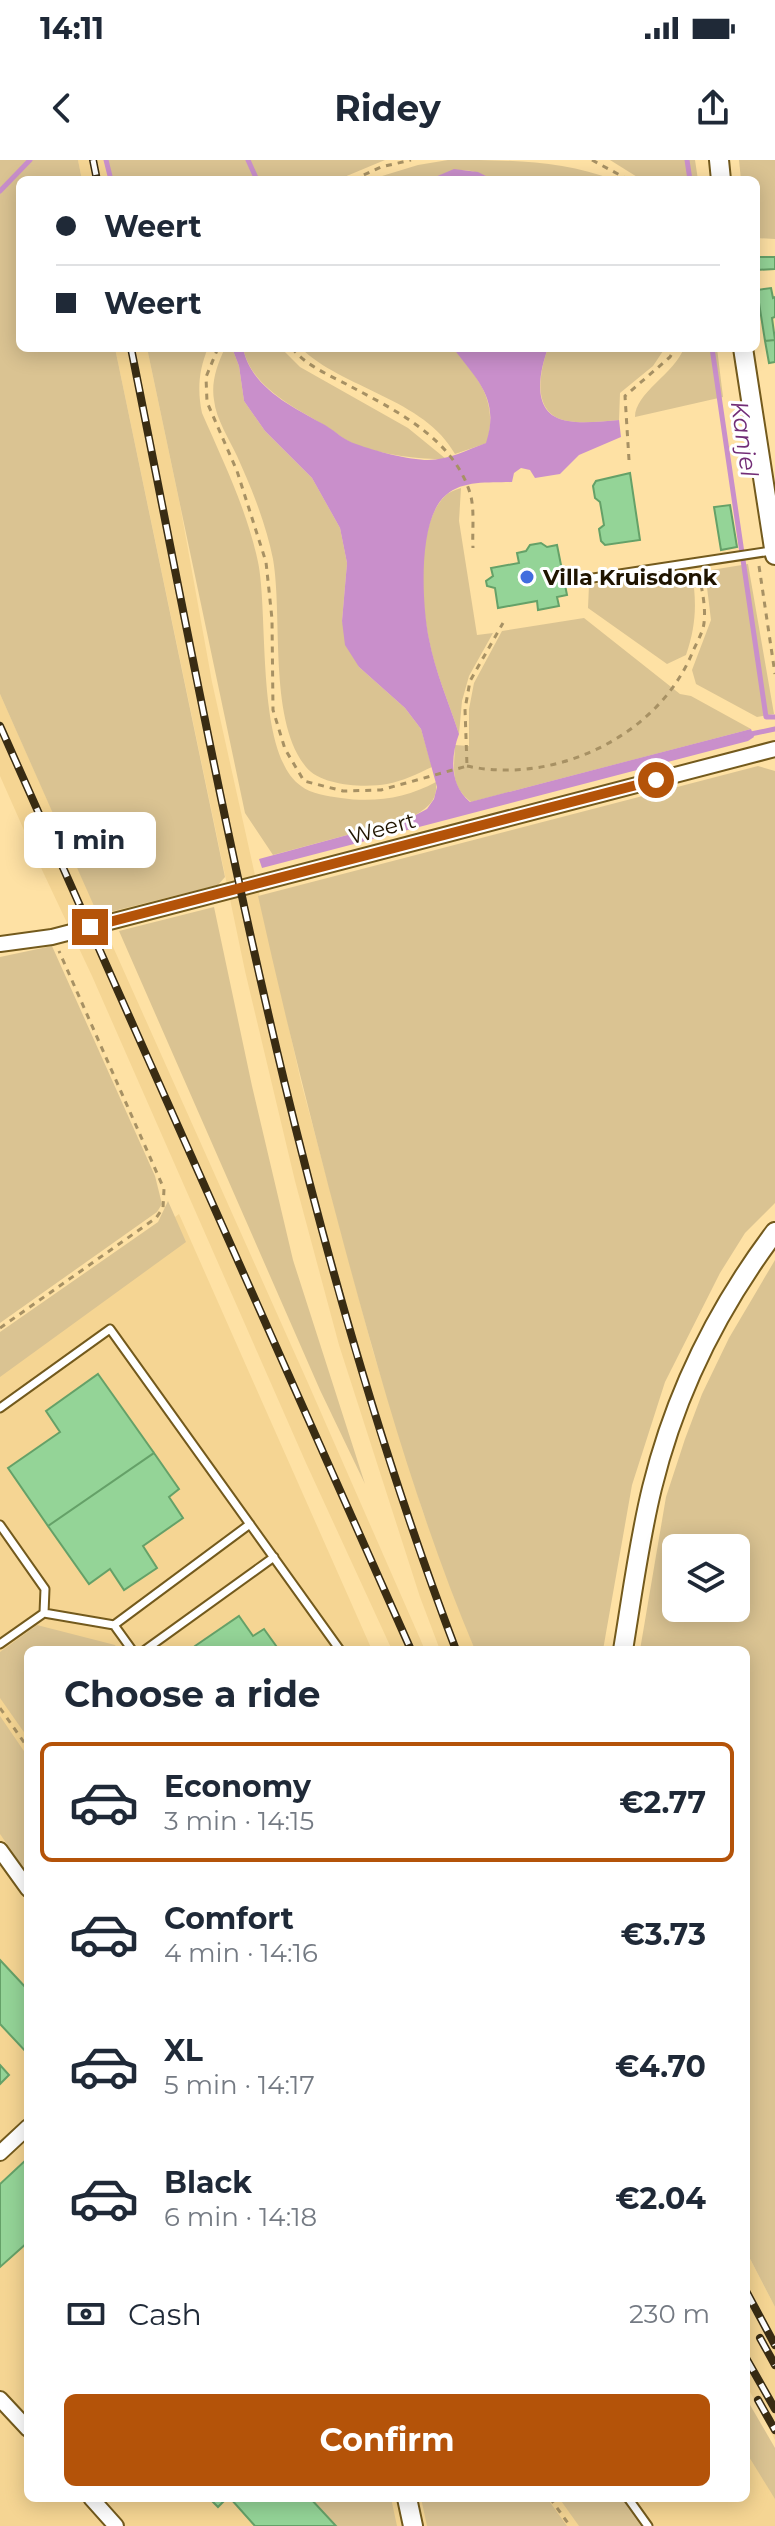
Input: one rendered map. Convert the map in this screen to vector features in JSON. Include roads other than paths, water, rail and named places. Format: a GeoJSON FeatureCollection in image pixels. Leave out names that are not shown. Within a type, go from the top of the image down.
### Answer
{"type":"FeatureCollection","features":[{"type":"Feature","properties":{"kind":"street"},"geometry":{"type":"LineString","coordinates":[[744,352],[775,553]]}},
{"type":"Feature","properties":{"kind":"street","name":"Weert"},"geometry":{"type":"LineString","coordinates":[[0,944],[52,937],[775,749]]}},
{"type":"Feature","properties":{"kind":"street"},"geometry":{"type":"LineString","coordinates":[[624,1646],[646,1514],[676,1409],[700,1353],[734,1290],[775,1232]]}},
{"type":"Feature","properties":{"kind":"street"},"geometry":{"type":"LineString","coordinates":[[0,1850],[24,1883]]}},
{"type":"Feature","properties":{"kind":"street"},"geometry":{"type":"LineString","coordinates":[[0,2153],[24,2131]]}},
{"type":"Feature","properties":{"kind":"street"},"geometry":{"type":"LineString","coordinates":[[0,2399],[24,2425]]}},
{"type":"Feature","properties":{"kind":"street"},"geometry":{"type":"LineString","coordinates":[[95,2502],[116,2526]]}},
{"type":"Feature","properties":{"kind":"street"},"geometry":{"type":"LineString","coordinates":[[408,2502],[413,2526]]}},
{"type":"Feature","properties":{"kind":"lane"},"geometry":{"type":"LineString","coordinates":[[580,580],[775,553]]}},
{"type":"Feature","properties":{"kind":"lane"},"geometry":{"type":"LineString","coordinates":[[0,1408],[110,1329],[337,1646]]}},
{"type":"Feature","properties":{"kind":"lane"},"geometry":{"type":"LineString","coordinates":[[114,1625],[250,1524]]}},
{"type":"Feature","properties":{"kind":"lane"},"geometry":{"type":"LineString","coordinates":[[0,1525],[45,1589],[44,1613]]}},
{"type":"Feature","properties":{"kind":"lane"},"geometry":{"type":"LineString","coordinates":[[151,1646],[274,1557]]}},
{"type":"Feature","properties":{"kind":"lane"},"geometry":{"type":"LineString","coordinates":[[0,1644],[44,1613],[114,1625],[129,1646]]}},
{"type":"Feature","properties":{"kind":"lane"},"geometry":{"type":"LineString","coordinates":[[631,2502],[648,2526]]}},
{"type":"Feature","properties":{"kind":"waterway"},"geometry":{"type":"LineString","coordinates":[[0,191],[30,160]]}},
{"type":"Feature","properties":{"kind":"waterway"},"geometry":{"type":"LineString","coordinates":[[106,160],[110,176]]}},
{"type":"Feature","properties":{"kind":"waterway"},"geometry":{"type":"LineString","coordinates":[[248,160],[255,176]]}},
{"type":"Feature","properties":{"kind":"waterway","name":"Kanjel"},"geometry":{"type":"LineString","coordinates":[[687,160],[689,176]]}},
{"type":"Feature","properties":{"kind":"waterway","name":"Kanjel"},"geometry":{"type":"LineString","coordinates":[[713,352],[766,717],[775,717]]}},
{"type":"Feature","properties":{"kind":"waterway"},"geometry":{"type":"LineString","coordinates":[[746,735],[775,729]]}},
{"type":"Feature","properties":{"kind":"railway"},"geometry":{"type":"LineString","coordinates":[[93,160],[96,176]]}},
{"type":"Feature","properties":{"kind":"railway"},"geometry":{"type":"LineString","coordinates":[[132,352],[230,842],[306,1169],[350,1331],[400,1491],[455,1646]]}},
{"type":"Feature","properties":{"kind":"railway"},"geometry":{"type":"LineString","coordinates":[[0,726],[409,1646]]}},
{"type":"Feature","properties":{"kind":"railway"},"geometry":{"type":"LineString","coordinates":[[750,2298],[775,2345]]}},
{"type":"Feature","properties":{"kind":"railway"},"geometry":{"type":"LineString","coordinates":[[760,2338],[775,2365]]}},
{"type":"Feature","properties":{"kind":"railway"},"geometry":{"type":"LineString","coordinates":[[750,2365],[775,2409]]}},
{"type":"Feature","properties":{"kind":"railway"},"geometry":{"type":"LineString","coordinates":[[758,2400],[775,2430]]}},
{"type":"Feature","properties":{"kind":"place","name":"Villa Kruisdonk"},"geometry":{"type":"Point","coordinates":[527,577]}}]}
